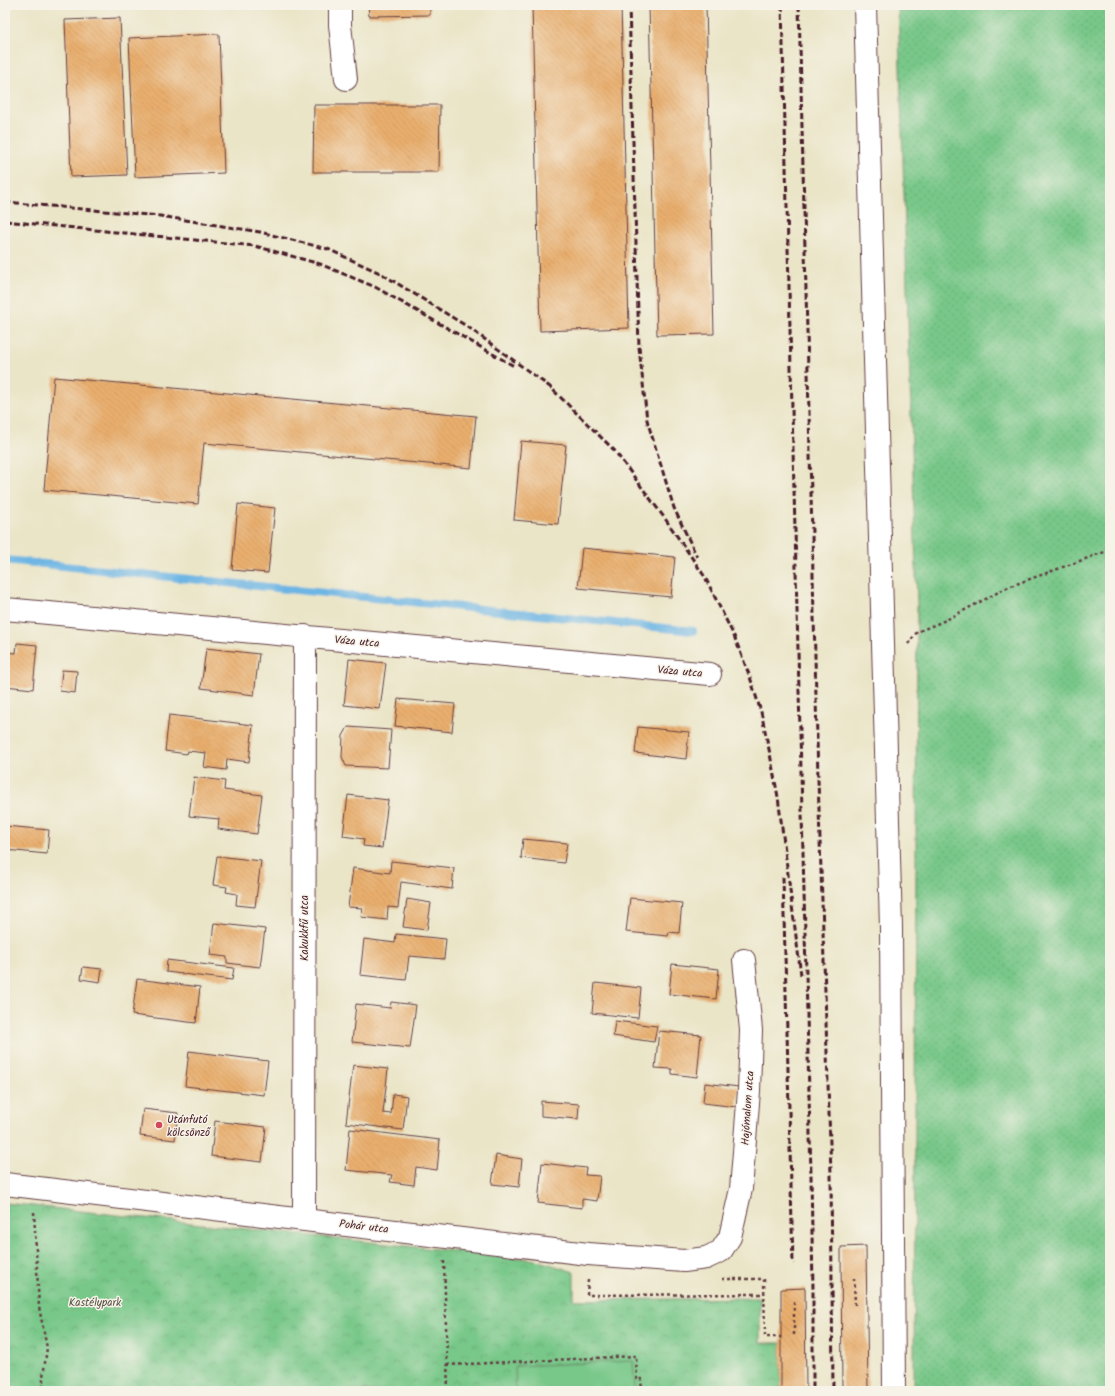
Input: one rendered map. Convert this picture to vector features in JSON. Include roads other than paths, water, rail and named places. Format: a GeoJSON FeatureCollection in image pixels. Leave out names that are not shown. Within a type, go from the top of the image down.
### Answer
{"type":"FeatureCollection","features":[{"type":"Feature","properties":{"kind":"street"},"geometry":{"type":"LineString","coordinates":[[340,5],[340,26],[346,79]]}},
{"type":"Feature","properties":{"kind":"street"},"geometry":{"type":"LineString","coordinates":[[865,5],[891,928],[894,1391]]}},
{"type":"Feature","properties":{"kind":"street","name":"Váza utca"},"geometry":{"type":"LineString","coordinates":[[5,609],[710,674]]}},
{"type":"Feature","properties":{"kind":"street","name":"Kakukkfű utca"},"geometry":{"type":"LineString","coordinates":[[304,1219],[305,636]]}},
{"type":"Feature","properties":{"kind":"street","name":"Hajómalom utca"},"geometry":{"type":"LineString","coordinates":[[721,1251],[730,1237],[741,1189],[749,1091],[751,1030],[744,960]]}},
{"type":"Feature","properties":{"kind":"street","name":"Pohár utca"},"geometry":{"type":"LineString","coordinates":[[5,1184],[588,1254],[684,1262],[706,1258],[721,1251]]}},
{"type":"Feature","properties":{"kind":"waterway"},"geometry":{"type":"LineString","coordinates":[[5,560],[693,631]]}},
{"type":"Feature","properties":{"kind":"railway"},"geometry":{"type":"LineString","coordinates":[[629,5],[639,347],[647,420],[674,508],[697,557]]}},
{"type":"Feature","properties":{"kind":"railway"},"geometry":{"type":"LineString","coordinates":[[782,5],[811,1175],[813,1391]]}},
{"type":"Feature","properties":{"kind":"railway"},"geometry":{"type":"LineString","coordinates":[[799,5],[818,779],[831,1174],[833,1391]]}},
{"type":"Feature","properties":{"kind":"railway"},"geometry":{"type":"LineString","coordinates":[[5,202],[160,216],[260,232],[328,249],[382,274],[468,327],[550,387],[614,450],[666,520],[705,577],[734,636],[750,677],[761,712],[770,754],[778,797],[801,975]]}},
{"type":"Feature","properties":{"kind":"railway"},"geometry":{"type":"LineString","coordinates":[[5,221],[255,246],[320,264],[375,287],[514,366]]}},
{"type":"Feature","properties":{"kind":"railway"},"geometry":{"type":"LineString","coordinates":[[783,877],[793,1264]]}},
{"type":"Feature","properties":{"kind":"place","name":"Utánfutó kölcsönző"},"geometry":{"type":"Point","coordinates":[159,1125]}},
{"type":"Feature","properties":{"kind":"park label","name":"Kastélypark"},"geometry":{"type":"Point","coordinates":[95,1302]}}]}
